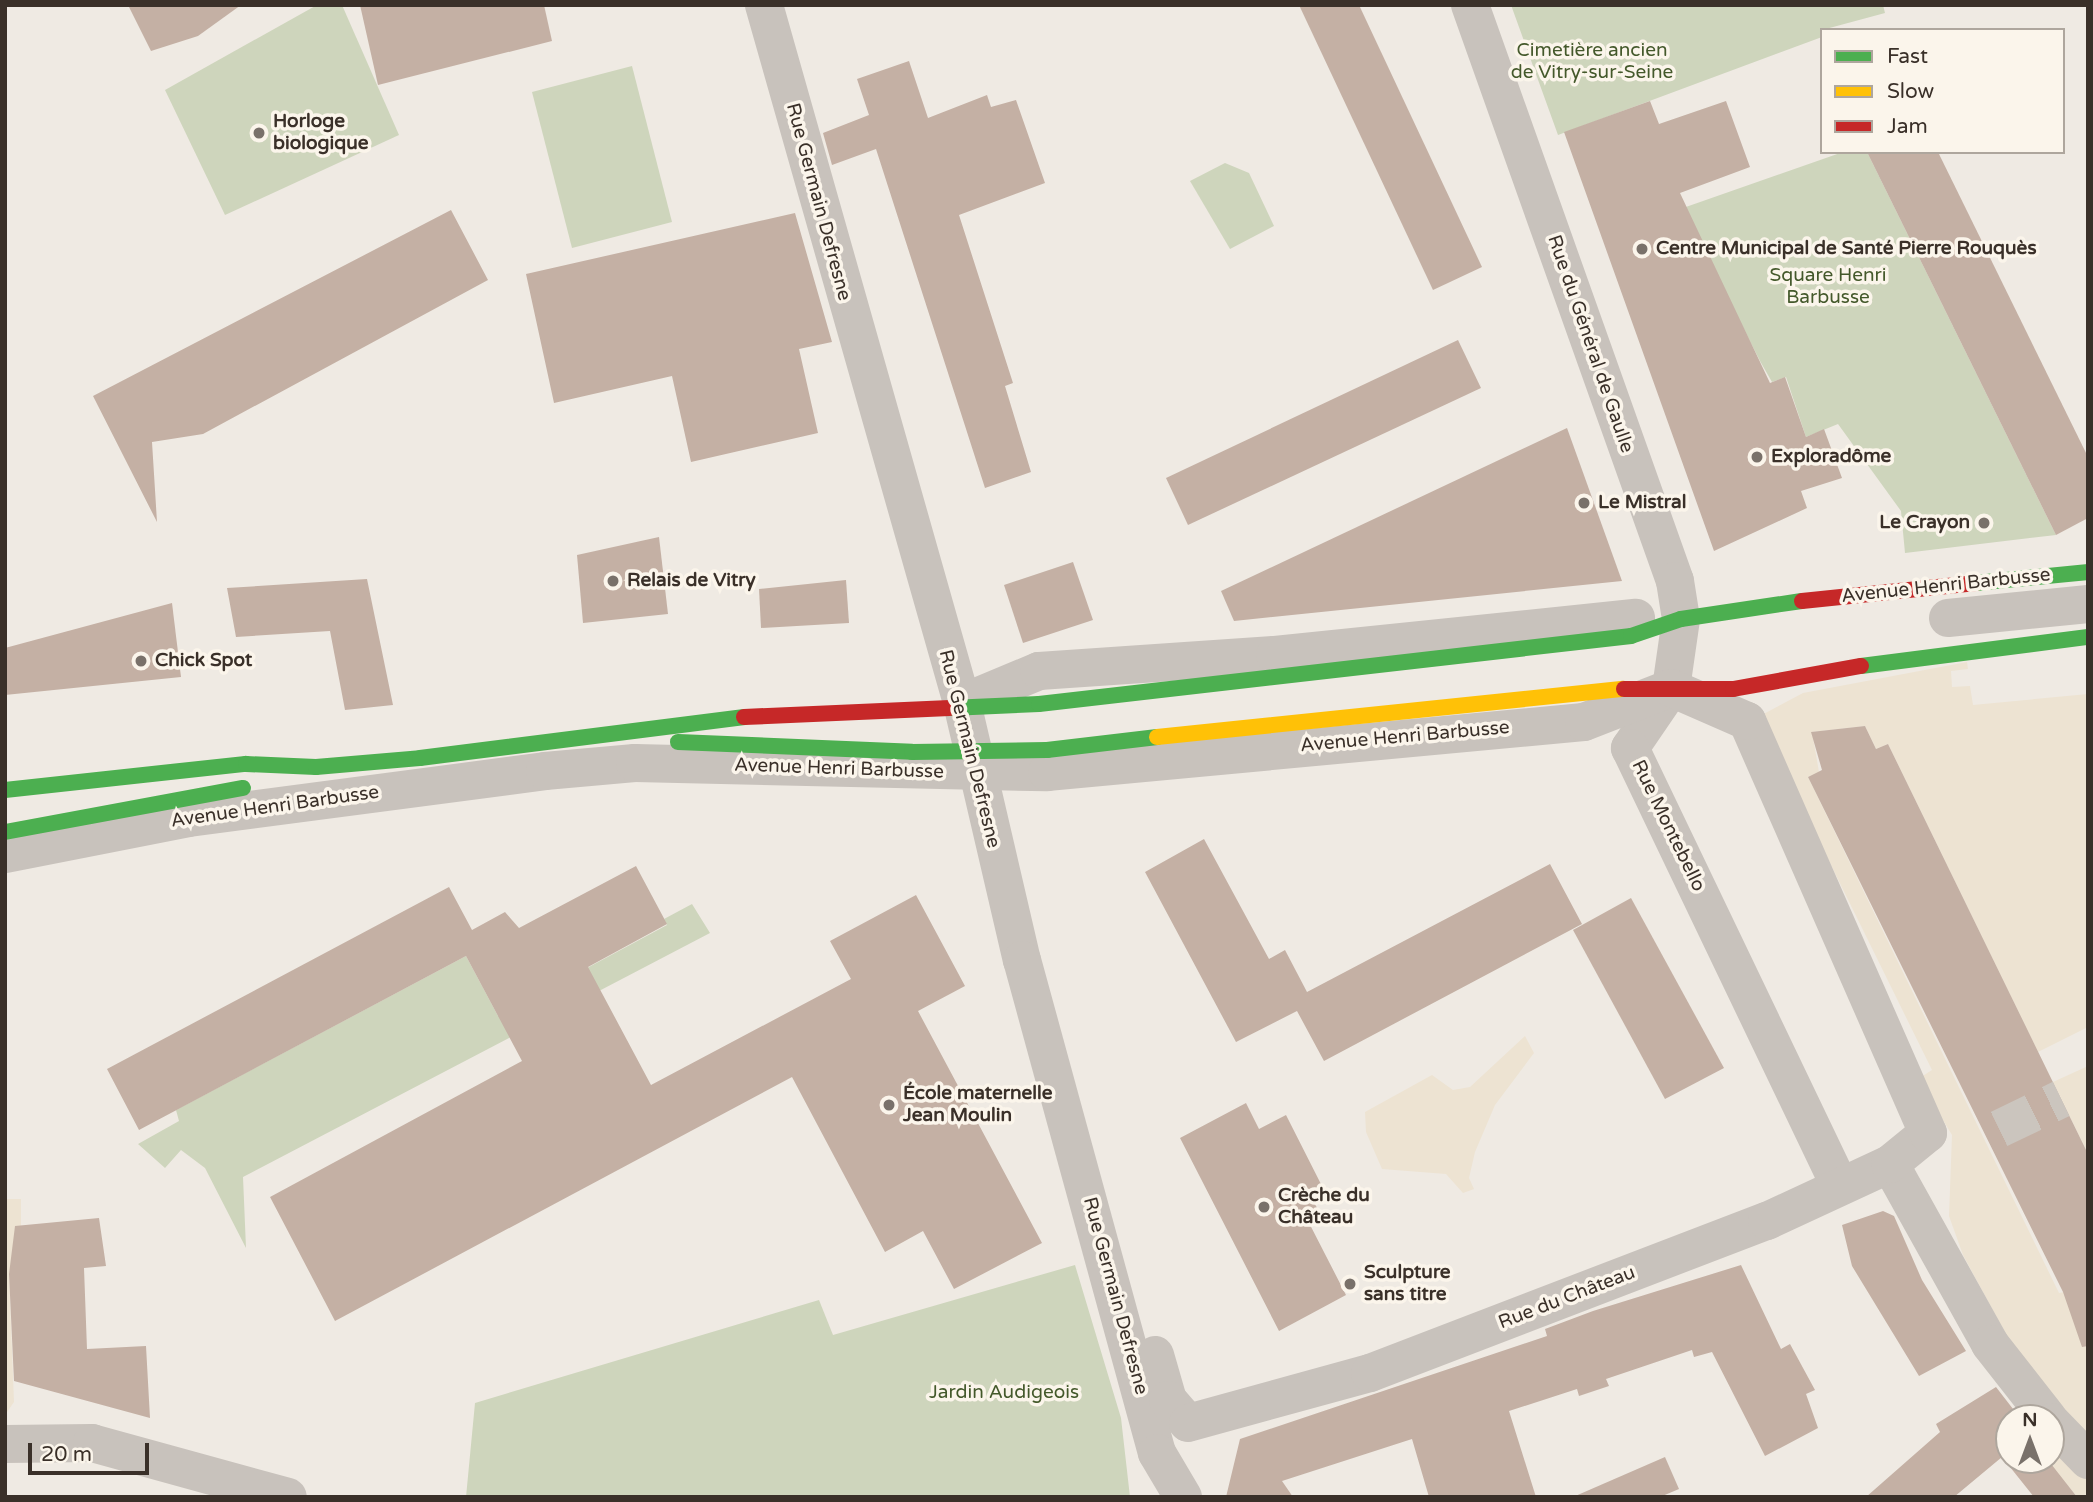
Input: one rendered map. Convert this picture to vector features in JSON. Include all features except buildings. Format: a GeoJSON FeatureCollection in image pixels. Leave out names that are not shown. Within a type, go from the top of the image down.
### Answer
{"type":"FeatureCollection","features":[{"type":"Feature","properties":{"kind":"main road","name":"Avenue Henri Barbusse"},"geometry":{"type":"LineString","coordinates":[[1681,619],[1770,604],[2088,572]]}},
{"type":"Feature","properties":{"kind":"main road","name":"Avenue Henri Barbusse"},"geometry":{"type":"LineString","coordinates":[[1671,688],[1778,683],[1936,653],[2088,637]]}},
{"type":"Feature","properties":{"kind":"main road","name":"Avenue Henri Barbusse"},"geometry":{"type":"LineString","coordinates":[[5,790],[246,764],[316,767],[750,716],[961,703]]}},
{"type":"Feature","properties":{"kind":"main road","name":"Avenue Henri Barbusse"},"geometry":{"type":"LineString","coordinates":[[631,732],[688,744],[975,763]]}},
{"type":"Feature","properties":{"kind":"main road","name":"Avenue Henri Barbusse"},"geometry":{"type":"LineString","coordinates":[[5,832],[245,788],[316,767]]}},
{"type":"Feature","properties":{"kind":"street","name":"Rue Germain Defresne"},"geometry":{"type":"LineString","coordinates":[[764,5],[961,703],[1118,1303],[1169,1475]]}},
{"type":"Feature","properties":{"kind":"street","name":"Rue du Général de Gaulle"},"geometry":{"type":"LineString","coordinates":[[1470,5],[1675,582],[1681,619],[1671,688]]}},
{"type":"Feature","properties":{"kind":"street","name":"Avenue Henri Barbusse"},"geometry":{"type":"LineString","coordinates":[[1948,618],[2088,604]]}},
{"type":"Feature","properties":{"kind":"street","name":"Avenue Henri Barbusse"},"geometry":{"type":"LineString","coordinates":[[961,703],[1040,671],[1275,655],[1629,618],[1681,619]]}},
{"type":"Feature","properties":{"kind":"street","name":"Avenue Henri Barbusse"},"geometry":{"type":"LineString","coordinates":[[5,854],[189,818],[635,763],[975,763],[1584,722],[1671,688]]}},
{"type":"Feature","properties":{"kind":"street","name":"Rue du Château"},"geometry":{"type":"LineString","coordinates":[[1188,1423],[1370,1373],[1767,1221],[1839,1185],[1890,1164],[1928,1133],[1746,721],[1671,688]]}},
{"type":"Feature","properties":{"kind":"street","name":"Rue Montebello"},"geometry":{"type":"LineString","coordinates":[[1671,688],[1630,748],[1839,1185]]}},
{"type":"Feature","properties":{"kind":"street"},"geometry":{"type":"LineString","coordinates":[[1890,1164],[1990,1344],[2037,1404]]}},
{"type":"Feature","properties":{"kind":"street"},"geometry":{"type":"LineString","coordinates":[[1118,1303],[1133,1310],[1147,1329],[1168,1400],[1188,1423],[1169,1475]]}},
{"type":"Feature","properties":{"kind":"street"},"geometry":{"type":"LineString","coordinates":[[2065,1437],[2088,1461]]}},
{"type":"Feature","properties":{"kind":"street"},"geometry":{"type":"LineString","coordinates":[[5,1444],[92,1443],[288,1497]]}},
{"type":"Feature","properties":{"kind":"green space"},"geometry":{"type":"Polygon","coordinates":[[[317,5],[342,5],[399,135],[225,215],[165,90],[317,5]]]}},
{"type":"Feature","properties":{"kind":"green space","name":"Cimetière ancien de Vitry-sur-Seine"},"geometry":{"type":"Polygon","coordinates":[[[1511,5],[1883,5],[1885,13],[1829,28],[1820,28],[1820,38],[1558,135],[1511,5]]]}},
{"type":"Feature","properties":{"kind":"green space"},"geometry":{"type":"Polygon","coordinates":[[[632,66],[672,222],[572,248],[532,92],[632,66]]]}},
{"type":"Feature","properties":{"kind":"green space","name":"Square Henri Barbusse"},"geometry":{"type":"Polygon","coordinates":[[[1837,154],[1868,154],[2056,535],[1905,553],[1901,511],[1838,424],[1806,437],[1786,377],[1772,382],[1683,208],[1837,154]]]}},
{"type":"Feature","properties":{"kind":"green space"},"geometry":{"type":"Polygon","coordinates":[[[1225,163],[1249,173],[1274,226],[1230,249],[1190,181],[1225,163]]]}},
{"type":"Feature","properties":{"kind":"green space"},"geometry":{"type":"Polygon","coordinates":[[[692,904],[710,933],[243,1177],[246,1248],[205,1168],[181,1150],[165,1168],[138,1144],[179,1121],[176,1110],[466,956],[498,1016],[667,925],[664,919],[692,904]]]}},
{"type":"Feature","properties":{"kind":"green space","name":"Jardin Audigeois"},"geometry":{"type":"Polygon","coordinates":[[[1075,1265],[1121,1418],[1130,1497],[466,1497],[475,1403],[819,1300],[833,1335],[1075,1265]]]}},
{"type":"Feature","properties":{"kind":"shaded area"},"geometry":{"type":"Polygon","coordinates":[[[1967,662],[1968,669],[1951,671],[1952,687],[1970,686],[1973,705],[2088,694],[2088,1027],[2038,1052],[1888,744],[1876,749],[1865,726],[1812,732],[1819,772],[1808,777],[2059,1293],[2064,1292],[2088,1351],[2088,1447],[2065,1417],[2065,1404],[2055,1404],[2018,1357],[1963,1255],[1949,1216],[1952,1135],[1918,1079],[1932,1070],[1758,717],[1803,693],[1967,662]]]}},
{"type":"Feature","properties":{"kind":"shaded area"},"geometry":{"type":"Polygon","coordinates":[[[1525,1036],[1534,1053],[1495,1105],[1475,1152],[1469,1178],[1474,1189],[1463,1193],[1446,1174],[1382,1169],[1366,1132],[1365,1112],[1432,1075],[1453,1090],[1470,1087],[1525,1036]]]}},
{"type":"Feature","properties":{"kind":"shaded area"},"geometry":{"type":"Polygon","coordinates":[[[2088,1066],[2088,1154],[2053,1082],[2088,1066]]]}},
{"type":"Feature","properties":{"kind":"shaded area"},"geometry":{"type":"Polygon","coordinates":[[[5,1199],[21,1199],[21,1225],[9,1274],[14,1402],[5,1415],[5,1199]]]}},
{"type":"Feature","properties":{"kind":"shaded area"},"geometry":{"type":"Polygon","coordinates":[[[2065,1450],[2088,1477],[2088,1497],[2077,1497],[2058,1474],[2065,1474],[2065,1450]]]}},
{"type":"Feature","properties":{"kind":"tunnel"},"geometry":{"type":"LineString","coordinates":[[1999,1129],[2061,1099]]}},
{"type":"Feature","properties":{"kind":"traffic: fast"},"geometry":{"type":"LineString","coordinates":[[1976,583],[2088,572]]}},
{"type":"Feature","properties":{"kind":"traffic: fast"},"geometry":{"type":"LineString","coordinates":[[950,708],[1039,704],[1631,636],[1681,619],[1802,601]]}},
{"type":"Feature","properties":{"kind":"traffic: fast"},"geometry":{"type":"LineString","coordinates":[[1861,666],[2088,637]]}},
{"type":"Feature","properties":{"kind":"traffic: fast"},"geometry":{"type":"LineString","coordinates":[[5,790],[246,764],[316,767],[420,758],[744,717]]}},
{"type":"Feature","properties":{"kind":"traffic: fast"},"geometry":{"type":"LineString","coordinates":[[678,742],[912,752],[1047,750],[1157,737]]}},
{"type":"Feature","properties":{"kind":"traffic: fast"},"geometry":{"type":"LineString","coordinates":[[5,832],[243,788]]}},
{"type":"Feature","properties":{"kind":"traffic: slow"},"geometry":{"type":"LineString","coordinates":[[1157,737],[1624,689]]}},
{"type":"Feature","properties":{"kind":"traffic: jam"},"geometry":{"type":"LineString","coordinates":[[1802,601],[1976,583]]}},
{"type":"Feature","properties":{"kind":"traffic: jam"},"geometry":{"type":"LineString","coordinates":[[1624,689],[1733,689],[1861,666]]}},
{"type":"Feature","properties":{"kind":"traffic: jam"},"geometry":{"type":"LineString","coordinates":[[744,717],[950,708]]}},
{"type":"Feature","properties":{"kind":"place","name":"Horloge biologique"},"geometry":{"type":"Point","coordinates":[259,133]}},
{"type":"Feature","properties":{"kind":"place","name":"Centre Municipal de Santé Pierre Rouquès"},"geometry":{"type":"Point","coordinates":[1642,249]}},
{"type":"Feature","properties":{"kind":"place","name":"Exploradôme"},"geometry":{"type":"Point","coordinates":[1757,457]}},
{"type":"Feature","properties":{"kind":"place","name":"Le Mistral"},"geometry":{"type":"Point","coordinates":[1584,503]}},
{"type":"Feature","properties":{"kind":"place","name":"Le Crayon"},"geometry":{"type":"Point","coordinates":[1984,523]}},
{"type":"Feature","properties":{"kind":"place","name":"Relais de Vitry"},"geometry":{"type":"Point","coordinates":[613,581]}},
{"type":"Feature","properties":{"kind":"place","name":"Chick Spot"},"geometry":{"type":"Point","coordinates":[141,661]}},
{"type":"Feature","properties":{"kind":"place","name":"École maternelle Jean Moulin"},"geometry":{"type":"Point","coordinates":[889,1105]}},
{"type":"Feature","properties":{"kind":"place","name":"Crèche du Château"},"geometry":{"type":"Point","coordinates":[1264,1207]}},
{"type":"Feature","properties":{"kind":"place","name":"Sculpture sans titre"},"geometry":{"type":"Point","coordinates":[1350,1284]}}]}
